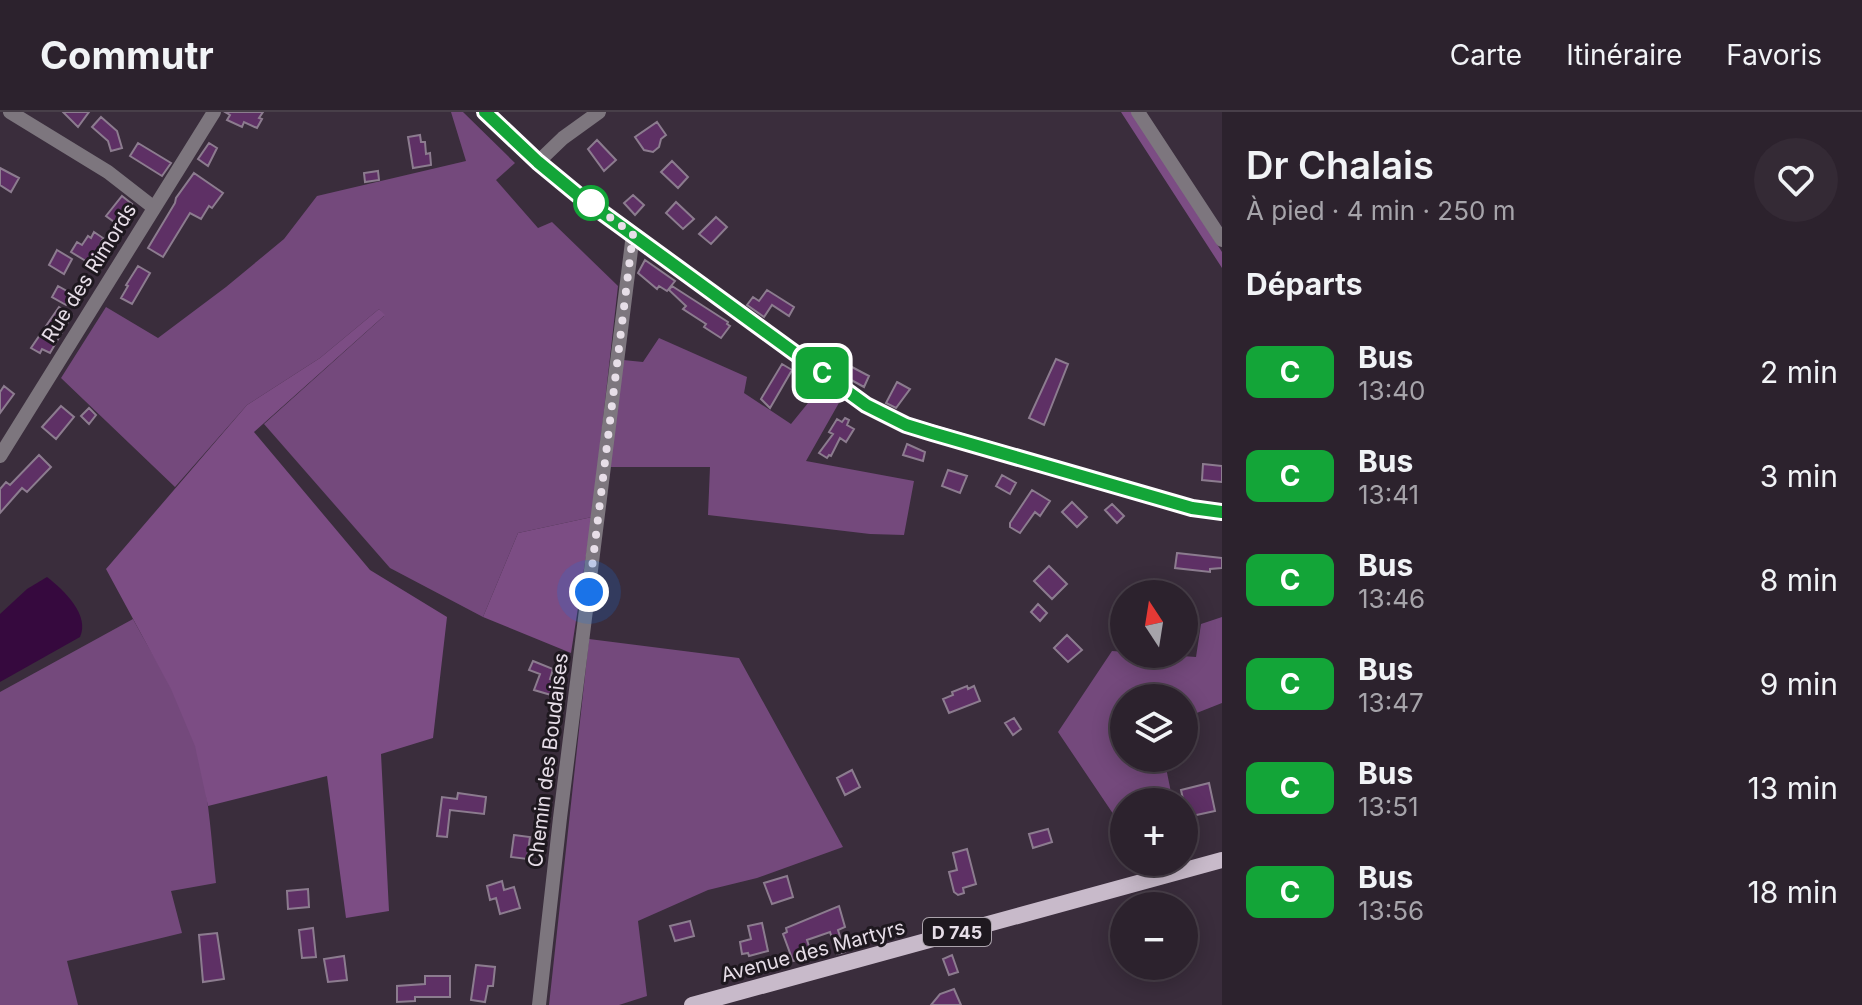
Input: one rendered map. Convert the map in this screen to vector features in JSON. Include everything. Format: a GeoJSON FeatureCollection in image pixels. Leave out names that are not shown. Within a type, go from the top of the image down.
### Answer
{"type":"FeatureCollection","features":[{"type":"Feature","properties":{"kind":"main road"},"geometry":{"type":"LineString","coordinates":[[485,112],[538,162],[866,405],[906,425],[1192,508],[1222,512]]}},
{"type":"Feature","properties":{"kind":"main road","name":"Avenue des Martyrs"},"geometry":{"type":"LineString","coordinates":[[692,1005],[1222,860]]}},
{"type":"Feature","properties":{"kind":"street"},"geometry":{"type":"LineString","coordinates":[[10,112],[108,172],[153,207]]}},
{"type":"Feature","properties":{"kind":"street","name":"Rue des Rimords"},"geometry":{"type":"LineString","coordinates":[[0,456],[214,112]]}},
{"type":"Feature","properties":{"kind":"street"},"geometry":{"type":"LineString","coordinates":[[538,162],[563,138],[599,112]]}},
{"type":"Feature","properties":{"kind":"street"},"geometry":{"type":"LineString","coordinates":[[1138,112],[1222,240]]}},
{"type":"Feature","properties":{"kind":"street","name":"Chemin des Boudaises"},"geometry":{"type":"LineString","coordinates":[[539,1005],[633,234]]}},
{"type":"Feature","properties":{"kind":"shaded area"},"geometry":{"type":"Polygon","coordinates":[[[451,112],[463,112],[515,163],[496,180],[538,228],[552,222],[618,286],[592,517],[518,533],[483,617],[390,568],[264,424],[384,316],[379,309],[320,358],[247,405],[175,487],[61,378],[106,307],[158,338],[284,239],[317,196],[466,161],[451,112]]]}},
{"type":"Feature","properties":{"kind":"shaded area"},"geometry":{"type":"Polygon","coordinates":[[[1121,112],[1132,112],[1222,252],[1222,268],[1121,112]]]}},
{"type":"Feature","properties":{"kind":"shaded area"},"geometry":{"type":"Polygon","coordinates":[[[379,309],[385,315],[254,432],[370,570],[447,617],[433,738],[381,754],[389,911],[346,918],[327,776],[208,806],[195,746],[171,689],[106,569],[247,405],[320,358],[379,309]]]}},
{"type":"Feature","properties":{"kind":"shaded area"},"geometry":{"type":"Polygon","coordinates":[[[659,338],[747,377],[744,393],[791,424],[821,387],[840,401],[806,461],[914,481],[904,535],[870,534],[708,515],[710,467],[610,467],[623,360],[643,362],[659,338]]]}},
{"type":"Feature","properties":{"kind":"shaded area"},"geometry":{"type":"Polygon","coordinates":[[[592,517],[571,653],[483,617],[518,533],[592,517]]]}},
{"type":"Feature","properties":{"kind":"shaded area"},"geometry":{"type":"Polygon","coordinates":[[[47,577],[74,604],[81,620],[80,637],[0,682],[0,614],[27,589],[47,577]]]}},
{"type":"Feature","properties":{"kind":"shaded area"},"geometry":{"type":"Polygon","coordinates":[[[1222,617],[1222,703],[1198,712],[1198,684],[1110,684],[1110,772],[1167,772],[1170,788],[1110,788],[1110,809],[1058,732],[1110,654],[1110,668],[1198,668],[1201,624],[1222,617]]]}},
{"type":"Feature","properties":{"kind":"shaded area"},"geometry":{"type":"Polygon","coordinates":[[[133,619],[176,698],[196,747],[207,797],[216,883],[171,891],[182,933],[67,961],[78,1005],[0,1005],[0,692],[133,619]]]}},
{"type":"Feature","properties":{"kind":"shaded area"},"geometry":{"type":"Polygon","coordinates":[[[589,639],[739,658],[843,847],[757,878],[708,890],[638,921],[647,996],[619,1005],[549,1005],[589,639]]]}},
{"type":"Feature","properties":{"kind":"building"},"geometry":{"type":"Polygon","coordinates":[[[63,112],[89,112],[78,127],[63,112]]]}},
{"type":"Feature","properties":{"kind":"building"},"geometry":{"type":"Polygon","coordinates":[[[225,112],[263,112],[257,128],[244,122],[242,127],[227,120],[230,115],[225,112]]]}},
{"type":"Feature","properties":{"kind":"building"},"geometry":{"type":"Polygon","coordinates":[[[101,117],[117,131],[122,148],[111,151],[108,141],[92,127],[101,117]]]}},
{"type":"Feature","properties":{"kind":"building"},"geometry":{"type":"Polygon","coordinates":[[[657,122],[666,135],[653,152],[644,150],[635,137],[657,122]]]}},
{"type":"Feature","properties":{"kind":"building"},"geometry":{"type":"Polygon","coordinates":[[[420,135],[421,142],[425,142],[426,154],[430,153],[431,165],[413,168],[408,137],[420,135]]]}},
{"type":"Feature","properties":{"kind":"building"},"geometry":{"type":"Polygon","coordinates":[[[597,140],[616,160],[604,171],[588,149],[597,140]]]}},
{"type":"Feature","properties":{"kind":"building"},"geometry":{"type":"Polygon","coordinates":[[[138,143],[171,163],[162,176],[130,156],[138,143]]]}},
{"type":"Feature","properties":{"kind":"building"},"geometry":{"type":"Polygon","coordinates":[[[209,143],[217,148],[208,166],[198,159],[209,143]]]}},
{"type":"Feature","properties":{"kind":"building"},"geometry":{"type":"Polygon","coordinates":[[[672,161],[688,177],[678,188],[661,172],[672,161]]]}},
{"type":"Feature","properties":{"kind":"building"},"geometry":{"type":"Polygon","coordinates":[[[0,168],[19,178],[11,192],[0,185],[0,168]]]}},
{"type":"Feature","properties":{"kind":"building"},"geometry":{"type":"Polygon","coordinates":[[[378,171],[379,180],[365,182],[364,173],[378,171]]]}},
{"type":"Feature","properties":{"kind":"building"},"geometry":{"type":"Polygon","coordinates":[[[194,173],[223,193],[201,219],[190,213],[163,257],[148,248],[194,173]]]}},
{"type":"Feature","properties":{"kind":"building"},"geometry":{"type":"Polygon","coordinates":[[[633,195],[644,205],[635,215],[624,203],[633,195]]]}},
{"type":"Feature","properties":{"kind":"building"},"geometry":{"type":"Polygon","coordinates":[[[122,196],[132,204],[117,224],[106,216],[122,196]]]}},
{"type":"Feature","properties":{"kind":"building"},"geometry":{"type":"Polygon","coordinates":[[[676,202],[694,219],[683,229],[666,213],[676,202]]]}},
{"type":"Feature","properties":{"kind":"building"},"geometry":{"type":"Polygon","coordinates":[[[716,217],[727,227],[711,244],[699,234],[716,217]]]}},
{"type":"Feature","properties":{"kind":"building"},"geometry":{"type":"Polygon","coordinates":[[[94,232],[103,238],[99,247],[103,250],[98,258],[94,255],[89,263],[71,252],[77,242],[82,245],[94,232]]]}},
{"type":"Feature","properties":{"kind":"building"},"geometry":{"type":"Polygon","coordinates":[[[57,250],[72,259],[64,274],[49,265],[57,250]]]}},
{"type":"Feature","properties":{"kind":"building"},"geometry":{"type":"Polygon","coordinates":[[[645,260],[675,281],[667,291],[659,286],[657,289],[638,273],[645,260]]]}},
{"type":"Feature","properties":{"kind":"building"},"geometry":{"type":"Polygon","coordinates":[[[138,266],[150,273],[132,304],[121,298],[138,266]]]}},
{"type":"Feature","properties":{"kind":"building"},"geometry":{"type":"Polygon","coordinates":[[[58,286],[72,294],[66,305],[52,297],[58,286]]]}},
{"type":"Feature","properties":{"kind":"building"},"geometry":{"type":"Polygon","coordinates":[[[672,286],[728,322],[730,326],[721,338],[683,309],[686,306],[669,290],[672,286]]]}},
{"type":"Feature","properties":{"kind":"building"},"geometry":{"type":"Polygon","coordinates":[[[767,290],[794,307],[789,316],[772,305],[764,317],[747,305],[753,297],[759,301],[767,290]]]}},
{"type":"Feature","properties":{"kind":"building"},"geometry":{"type":"Polygon","coordinates":[[[59,307],[72,315],[50,353],[42,349],[40,353],[31,348],[59,307]]]}},
{"type":"Feature","properties":{"kind":"building"},"geometry":{"type":"Polygon","coordinates":[[[1056,359],[1068,364],[1044,425],[1029,418],[1056,359]]]}},
{"type":"Feature","properties":{"kind":"building"},"geometry":{"type":"Polygon","coordinates":[[[782,364],[792,370],[770,408],[761,399],[782,364]]]}},
{"type":"Feature","properties":{"kind":"building"},"geometry":{"type":"Polygon","coordinates":[[[850,366],[869,376],[864,387],[844,376],[850,366]]]}},
{"type":"Feature","properties":{"kind":"building"},"geometry":{"type":"Polygon","coordinates":[[[809,377],[817,383],[808,395],[799,390],[809,377]]]}},
{"type":"Feature","properties":{"kind":"building"},"geometry":{"type":"Polygon","coordinates":[[[897,382],[910,389],[896,408],[886,403],[897,382]]]}},
{"type":"Feature","properties":{"kind":"building"},"geometry":{"type":"Polygon","coordinates":[[[4,386],[14,394],[0,413],[0,392],[4,386]]]}},
{"type":"Feature","properties":{"kind":"building"},"geometry":{"type":"Polygon","coordinates":[[[61,406],[74,417],[56,439],[42,427],[61,406]]]}},
{"type":"Feature","properties":{"kind":"building"},"geometry":{"type":"Polygon","coordinates":[[[89,408],[96,415],[89,424],[81,416],[89,408]]]}},
{"type":"Feature","properties":{"kind":"building"},"geometry":{"type":"Polygon","coordinates":[[[845,418],[849,420],[847,425],[854,429],[846,442],[840,438],[827,458],[819,453],[833,434],[829,432],[837,419],[842,422],[845,418]]]}},
{"type":"Feature","properties":{"kind":"building"},"geometry":{"type":"Polygon","coordinates":[[[907,444],[925,452],[923,461],[903,455],[907,444]]]}},
{"type":"Feature","properties":{"kind":"building"},"geometry":{"type":"Polygon","coordinates":[[[39,455],[51,467],[27,492],[22,488],[0,513],[0,489],[6,482],[10,485],[39,455]]]}},
{"type":"Feature","properties":{"kind":"building"},"geometry":{"type":"Polygon","coordinates":[[[1203,464],[1222,466],[1222,482],[1202,480],[1203,464]]]}},
{"type":"Feature","properties":{"kind":"building"},"geometry":{"type":"Polygon","coordinates":[[[948,470],[967,476],[960,493],[942,486],[948,470]]]}},
{"type":"Feature","properties":{"kind":"building"},"geometry":{"type":"Polygon","coordinates":[[[1002,475],[1016,483],[1010,494],[996,486],[1002,475]]]}},
{"type":"Feature","properties":{"kind":"building"},"geometry":{"type":"Polygon","coordinates":[[[1032,490],[1050,501],[1040,516],[1035,512],[1020,533],[1010,527],[1010,523],[1032,490]]]}},
{"type":"Feature","properties":{"kind":"building"},"geometry":{"type":"Polygon","coordinates":[[[1072,502],[1087,517],[1077,527],[1062,512],[1072,502]]]}},
{"type":"Feature","properties":{"kind":"building"},"geometry":{"type":"Polygon","coordinates":[[[1112,504],[1124,516],[1117,523],[1105,510],[1112,504]]]}},
{"type":"Feature","properties":{"kind":"building"},"geometry":{"type":"Polygon","coordinates":[[[1177,553],[1222,558],[1222,568],[1210,569],[1210,572],[1175,568],[1177,553]]]}},
{"type":"Feature","properties":{"kind":"building"},"geometry":{"type":"Polygon","coordinates":[[[1049,566],[1067,584],[1052,599],[1034,581],[1049,566]]]}},
{"type":"Feature","properties":{"kind":"building"},"geometry":{"type":"Polygon","coordinates":[[[1038,604],[1047,613],[1040,621],[1031,612],[1038,604]]]}},
{"type":"Feature","properties":{"kind":"building"},"geometry":{"type":"Polygon","coordinates":[[[1067,635],[1082,650],[1068,662],[1054,648],[1067,635]]]}},
{"type":"Feature","properties":{"kind":"building"},"geometry":{"type":"Polygon","coordinates":[[[533,661],[553,669],[550,679],[556,681],[551,695],[534,690],[540,674],[529,670],[533,661]]]}},
{"type":"Feature","properties":{"kind":"building"},"geometry":{"type":"Polygon","coordinates":[[[967,686],[968,689],[974,686],[980,701],[949,713],[943,699],[967,686]]]}},
{"type":"Feature","properties":{"kind":"building"},"geometry":{"type":"Polygon","coordinates":[[[1014,718],[1021,729],[1013,735],[1005,723],[1014,718]]]}},
{"type":"Feature","properties":{"kind":"building"},"geometry":{"type":"Polygon","coordinates":[[[852,770],[860,787],[845,795],[837,778],[852,770]]]}},
{"type":"Feature","properties":{"kind":"building"},"geometry":{"type":"Polygon","coordinates":[[[1209,783],[1215,811],[1198,815],[1198,788],[1189,788],[1209,783]]]}},
{"type":"Feature","properties":{"kind":"building"},"geometry":{"type":"Polygon","coordinates":[[[458,793],[486,797],[484,814],[450,810],[447,837],[437,836],[442,797],[457,799],[458,793]]]}},
{"type":"Feature","properties":{"kind":"building"},"geometry":{"type":"Polygon","coordinates":[[[1048,829],[1052,842],[1033,848],[1029,834],[1048,829]]]}},
{"type":"Feature","properties":{"kind":"building"},"geometry":{"type":"Polygon","coordinates":[[[514,835],[530,837],[527,859],[511,857],[514,835]]]}},
{"type":"Feature","properties":{"kind":"building"},"geometry":{"type":"Polygon","coordinates":[[[967,849],[976,884],[963,888],[964,893],[958,895],[954,892],[949,872],[957,870],[953,853],[967,849]]]}},
{"type":"Feature","properties":{"kind":"building"},"geometry":{"type":"Polygon","coordinates":[[[787,876],[793,897],[772,904],[764,883],[787,876]]]}},
{"type":"Feature","properties":{"kind":"building"},"geometry":{"type":"Polygon","coordinates":[[[502,881],[504,890],[514,887],[520,908],[500,914],[496,898],[490,900],[487,886],[502,881]]]}},
{"type":"Feature","properties":{"kind":"building"},"geometry":{"type":"Polygon","coordinates":[[[308,889],[309,907],[288,909],[287,891],[308,889]]]}},
{"type":"Feature","properties":{"kind":"building"},"geometry":{"type":"Polygon","coordinates":[[[839,906],[845,927],[838,930],[845,952],[837,954],[830,932],[807,940],[812,956],[793,961],[783,934],[787,932],[786,928],[839,906]]]}},
{"type":"Feature","properties":{"kind":"building"},"geometry":{"type":"Polygon","coordinates":[[[690,921],[694,936],[675,941],[670,926],[690,921]]]}},
{"type":"Feature","properties":{"kind":"building"},"geometry":{"type":"Polygon","coordinates":[[[762,923],[768,951],[749,956],[748,953],[742,954],[740,942],[751,939],[748,926],[762,923]]]}},
{"type":"Feature","properties":{"kind":"building"},"geometry":{"type":"Polygon","coordinates":[[[313,928],[316,957],[302,958],[299,930],[313,928]]]}},
{"type":"Feature","properties":{"kind":"building"},"geometry":{"type":"Polygon","coordinates":[[[217,933],[224,979],[203,982],[199,935],[217,933]]]}},
{"type":"Feature","properties":{"kind":"building"},"geometry":{"type":"Polygon","coordinates":[[[952,955],[958,972],[949,975],[943,959],[952,955]]]}},
{"type":"Feature","properties":{"kind":"building"},"geometry":{"type":"Polygon","coordinates":[[[344,956],[347,980],[328,982],[324,959],[344,956]]]}},
{"type":"Feature","properties":{"kind":"building"},"geometry":{"type":"Polygon","coordinates":[[[476,965],[495,967],[493,986],[488,986],[485,1002],[471,1000],[476,965]]]}},
{"type":"Feature","properties":{"kind":"building"},"geometry":{"type":"Polygon","coordinates":[[[425,976],[450,976],[450,997],[415,997],[415,1001],[397,1002],[397,986],[425,984],[425,976]]]}},
{"type":"Feature","properties":{"kind":"building"},"geometry":{"type":"Polygon","coordinates":[[[954,989],[961,1005],[931,1005],[940,994],[954,989]]]}},
{"type":"Feature","properties":{"kind":"bus line","name":"C"},"geometry":{"type":"LineString","coordinates":[[485,112],[578,195],[866,405],[906,425],[932,433],[1192,508],[1222,512]]}},
{"type":"Feature","properties":{"kind":"route"},"geometry":{"type":"LineString","coordinates":[[589,592],[633,234],[582,197],[591,203]]}}]}
